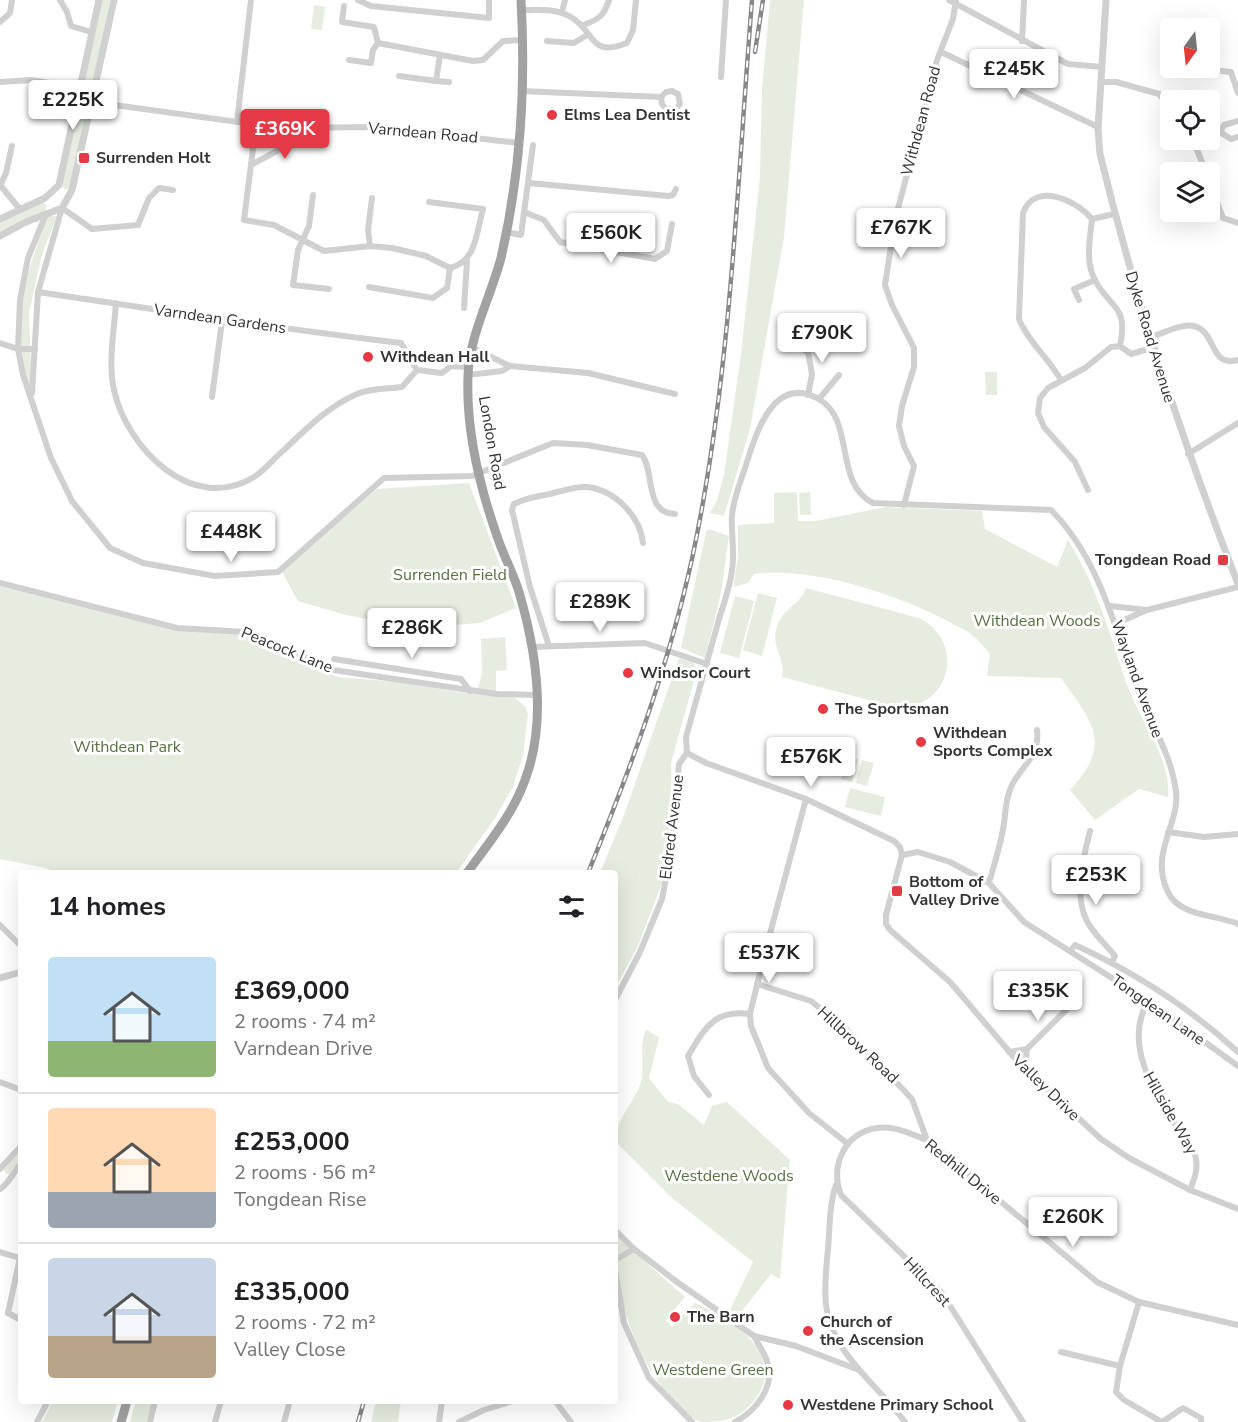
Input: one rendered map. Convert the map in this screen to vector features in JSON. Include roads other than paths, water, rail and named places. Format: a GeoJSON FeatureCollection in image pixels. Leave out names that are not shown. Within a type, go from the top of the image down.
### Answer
{"type":"FeatureCollection","features":[{"type":"Feature","properties":{"kind":"highway","name":"London Road"},"geometry":{"type":"LineString","coordinates":[[469,870],[502,824],[525,781],[535,735],[536,694],[532,647],[519,591],[495,532],[480,474],[469,411],[468,371],[473,348],[493,288],[506,232],[519,143],[522,40],[520,0]]}},
{"type":"Feature","properties":{"kind":"highway"},"geometry":{"type":"LineString","coordinates":[[121,1422],[125,1404]]}},
{"type":"Feature","properties":{"kind":"street"},"geometry":{"type":"LineString","coordinates":[[0,22],[10,13],[12,0]]}},
{"type":"Feature","properties":{"kind":"street"},"geometry":{"type":"LineString","coordinates":[[60,0],[68,12],[71,26],[91,32]]}},
{"type":"Feature","properties":{"kind":"street"},"geometry":{"type":"LineString","coordinates":[[0,219],[56,191],[99,0]]}},
{"type":"Feature","properties":{"kind":"street"},"geometry":{"type":"LineString","coordinates":[[32,397],[38,292],[62,208],[67,200],[93,102],[114,0]]}},
{"type":"Feature","properties":{"kind":"street"},"geometry":{"type":"LineString","coordinates":[[237,122],[250,0]]}},
{"type":"Feature","properties":{"kind":"street"},"geometry":{"type":"LineString","coordinates":[[358,0],[370,6],[489,18],[489,0]]}},
{"type":"Feature","properties":{"kind":"street"},"geometry":{"type":"LineString","coordinates":[[562,12],[565,0]]}},
{"type":"Feature","properties":{"kind":"street"},"geometry":{"type":"LineString","coordinates":[[583,25],[598,20],[604,14],[609,0]]}},
{"type":"Feature","properties":{"kind":"street"},"geometry":{"type":"LineString","coordinates":[[521,10],[562,12],[583,25],[587,35],[600,47],[612,49],[627,43],[633,30],[636,0]]}},
{"type":"Feature","properties":{"kind":"street"},"geometry":{"type":"LineString","coordinates":[[721,77],[726,0]]}},
{"type":"Feature","properties":{"kind":"street"},"geometry":{"type":"LineString","coordinates":[[1023,41],[1024,0]]}},
{"type":"Feature","properties":{"kind":"street","name":"Dyke Road Avenue"},"geometry":{"type":"LineString","coordinates":[[1106,0],[1098,127],[1100,154],[1114,214],[1152,348],[1188,454],[1238,586]]}},
{"type":"Feature","properties":{"kind":"street"},"geometry":{"type":"LineString","coordinates":[[954,1],[1068,64],[1102,67]]}},
{"type":"Feature","properties":{"kind":"street","name":"Withdean Road"},"geometry":{"type":"LineString","coordinates":[[904,505],[914,466],[904,446],[899,426],[902,406],[914,367],[914,348],[892,305],[885,285],[896,220],[954,1]]}},
{"type":"Feature","properties":{"kind":"street"},"geometry":{"type":"LineString","coordinates":[[344,6],[342,22],[374,27],[378,43],[373,50],[371,63],[349,60]]}},
{"type":"Feature","properties":{"kind":"street"},"geometry":{"type":"LineString","coordinates":[[547,41],[574,44],[587,35]]}},
{"type":"Feature","properties":{"kind":"street"},"geometry":{"type":"LineString","coordinates":[[378,43],[473,61],[483,60],[503,41],[522,40]]}},
{"type":"Feature","properties":{"kind":"street"},"geometry":{"type":"LineString","coordinates":[[941,52],[1098,127]]}},
{"type":"Feature","properties":{"kind":"street"},"geometry":{"type":"LineString","coordinates":[[436,81],[440,55]]}},
{"type":"Feature","properties":{"kind":"street"},"geometry":{"type":"LineString","coordinates":[[1220,71],[1231,72],[1238,93]]}},
{"type":"Feature","properties":{"kind":"street"},"geometry":{"type":"LineString","coordinates":[[399,76],[449,82]]}},
{"type":"Feature","properties":{"kind":"street"},"geometry":{"type":"LineString","coordinates":[[0,82],[30,80],[81,88]]}},
{"type":"Feature","properties":{"kind":"street"},"geometry":{"type":"LineString","coordinates":[[1101,82],[1116,82],[1160,94]]}},
{"type":"Feature","properties":{"kind":"street"},"geometry":{"type":"LineString","coordinates":[[521,91],[661,97]]}},
{"type":"Feature","properties":{"kind":"street","name":"Varndean Road"},"geometry":{"type":"LineString","coordinates":[[78,100],[281,128],[375,127],[519,143]]}},
{"type":"Feature","properties":{"kind":"street"},"geometry":{"type":"LineString","coordinates":[[1238,121],[1224,125],[1220,132],[1231,139],[1238,137]]}},
{"type":"Feature","properties":{"kind":"street"},"geometry":{"type":"LineString","coordinates":[[256,124],[244,220],[274,225],[301,242],[324,251],[370,246],[412,252],[450,268],[467,261]]}},
{"type":"Feature","properties":{"kind":"street"},"geometry":{"type":"LineString","coordinates":[[251,165],[277,151],[281,128]]}},
{"type":"Feature","properties":{"kind":"street"},"geometry":{"type":"LineString","coordinates":[[506,232],[521,235],[533,145]]}},
{"type":"Feature","properties":{"kind":"street"},"geometry":{"type":"LineString","coordinates":[[12,146],[6,173],[0,185],[19,208]]}},
{"type":"Feature","properties":{"kind":"street"},"geometry":{"type":"LineString","coordinates":[[529,183],[668,196],[673,195],[676,189]]}},
{"type":"Feature","properties":{"kind":"street"},"geometry":{"type":"LineString","coordinates":[[62,208],[92,229],[138,225],[149,198],[159,188],[173,190]]}},
{"type":"Feature","properties":{"kind":"street"},"geometry":{"type":"LineString","coordinates":[[56,191],[67,200]]}},
{"type":"Feature","properties":{"kind":"street"},"geometry":{"type":"LineString","coordinates":[[313,195],[309,226],[298,250],[294,285],[329,290]]}},
{"type":"Feature","properties":{"kind":"street"},"geometry":{"type":"LineString","coordinates":[[47,196],[50,206],[28,258],[20,300],[18,350],[23,375],[51,458],[72,501],[110,548],[154,565],[215,576],[278,572],[384,478],[480,474],[553,443],[587,445],[639,454],[645,459],[657,504],[663,512],[675,514]]}},
{"type":"Feature","properties":{"kind":"street"},"geometry":{"type":"LineString","coordinates":[[1061,380],[1051,363],[1023,329],[1019,319],[1023,213],[1026,205],[1037,196],[1054,197],[1074,203],[1092,219]]}},
{"type":"Feature","properties":{"kind":"street"},"geometry":{"type":"LineString","coordinates":[[370,246],[368,230],[372,198]]}},
{"type":"Feature","properties":{"kind":"street"},"geometry":{"type":"LineString","coordinates":[[429,202],[483,209],[467,261],[464,308]]}},
{"type":"Feature","properties":{"kind":"street"},"geometry":{"type":"LineString","coordinates":[[0,236],[62,208]]}},
{"type":"Feature","properties":{"kind":"street"},"geometry":{"type":"LineString","coordinates":[[1220,210],[1223,218],[1238,224]]}},
{"type":"Feature","properties":{"kind":"street"},"geometry":{"type":"LineString","coordinates":[[524,212],[544,219],[553,237],[560,242],[655,259],[667,251],[672,224]]}},
{"type":"Feature","properties":{"kind":"street"},"geometry":{"type":"LineString","coordinates":[[1092,219],[1114,214]]}},
{"type":"Feature","properties":{"kind":"street"},"geometry":{"type":"LineString","coordinates":[[1092,219],[1088,255],[1095,280],[1119,312],[1122,336],[1120,346]]}},
{"type":"Feature","properties":{"kind":"street"},"geometry":{"type":"LineString","coordinates":[[369,287],[433,298],[447,288],[450,268]]}},
{"type":"Feature","properties":{"kind":"street"},"geometry":{"type":"LineString","coordinates":[[1079,300],[1074,290],[1095,280]]}},
{"type":"Feature","properties":{"kind":"street","name":"Varndean Gardens"},"geometry":{"type":"LineString","coordinates":[[38,292],[222,321],[401,343],[417,370]]}},
{"type":"Feature","properties":{"kind":"street"},"geometry":{"type":"LineString","coordinates":[[116,303],[114,388],[122,416],[153,461],[177,478],[207,487],[233,485],[255,476],[322,414],[358,393],[402,387],[417,370],[442,373],[451,366],[468,371],[502,371],[510,366]]}},
{"type":"Feature","properties":{"kind":"street"},"geometry":{"type":"LineString","coordinates":[[212,397],[222,321]]}},
{"type":"Feature","properties":{"kind":"street"},"geometry":{"type":"LineString","coordinates":[[1149,338],[1184,326],[1194,326],[1207,334],[1220,359],[1227,362],[1238,360]]}},
{"type":"Feature","properties":{"kind":"street"},"geometry":{"type":"LineString","coordinates":[[0,343],[18,350],[35,349]]}},
{"type":"Feature","properties":{"kind":"street"},"geometry":{"type":"LineString","coordinates":[[1088,490],[1075,462],[1044,427],[1038,413],[1040,398],[1048,388],[1086,368],[1111,347],[1120,346],[1131,354],[1152,348]]}},
{"type":"Feature","properties":{"kind":"street"},"geometry":{"type":"LineString","coordinates":[[473,348],[510,366],[588,373],[675,394]]}},
{"type":"Feature","properties":{"kind":"street"},"geometry":{"type":"LineString","coordinates":[[800,348],[808,352],[812,374],[808,395]]}},
{"type":"Feature","properties":{"kind":"street"},"geometry":{"type":"LineString","coordinates":[[819,399],[838,375]]}},
{"type":"Feature","properties":{"kind":"street"},"geometry":{"type":"LineString","coordinates":[[902,855],[900,847],[894,842],[806,799],[693,758],[687,753],[686,737],[733,569],[732,514],[763,418],[771,406],[782,399],[808,395],[819,399],[835,416],[852,482],[860,495],[873,503],[904,505]]}},
{"type":"Feature","properties":{"kind":"street"},"geometry":{"type":"LineString","coordinates":[[1188,454],[1238,423]]}},
{"type":"Feature","properties":{"kind":"street"},"geometry":{"type":"LineString","coordinates":[[549,646],[522,558],[512,510],[514,504],[544,495],[589,487],[614,497],[632,514],[642,533],[643,543]]}},
{"type":"Feature","properties":{"kind":"street","name":"Wayland Avenue"},"geometry":{"type":"LineString","coordinates":[[904,505],[1051,510],[1070,530],[1110,606],[1139,692],[1170,767],[1176,794],[1161,865],[1167,891],[1174,902],[1188,911],[1238,924]]}},
{"type":"Feature","properties":{"kind":"street","name":"Peacock Lane"},"geometry":{"type":"LineString","coordinates":[[0,583],[177,627],[247,632],[333,670],[470,691],[536,694]]}},
{"type":"Feature","properties":{"kind":"street"},"geometry":{"type":"LineString","coordinates":[[1117,623],[1147,610],[1238,586]]}},
{"type":"Feature","properties":{"kind":"street"},"geometry":{"type":"LineString","coordinates":[[1110,606],[1147,610]]}},
{"type":"Feature","properties":{"kind":"street"},"geometry":{"type":"LineString","coordinates":[[532,647],[645,644],[706,666]]}},
{"type":"Feature","properties":{"kind":"street","name":"Peacock Lane"},"geometry":{"type":"LineString","coordinates":[[334,659],[461,679],[470,691]]}},
{"type":"Feature","properties":{"kind":"street"},"geometry":{"type":"LineString","coordinates":[[989,883],[1003,830],[1008,796],[1013,784],[1034,756],[1038,741],[1037,730]]}},
{"type":"Feature","properties":{"kind":"street","name":"Eldred Avenue"},"geometry":{"type":"LineString","coordinates":[[618,994],[640,952],[662,899],[673,843],[680,764],[687,753]]}},
{"type":"Feature","properties":{"kind":"street"},"geometry":{"type":"LineString","coordinates":[[806,799],[750,1014],[753,1037],[768,1068],[809,1113],[848,1144],[839,1158],[837,1184],[831,1209],[826,1305],[836,1338],[859,1370],[905,1422]]}},
{"type":"Feature","properties":{"kind":"street"},"geometry":{"type":"LineString","coordinates":[[1090,831],[1081,872],[1081,896],[1088,922],[1115,956],[1112,962]]}},
{"type":"Feature","properties":{"kind":"street"},"geometry":{"type":"LineString","coordinates":[[1168,832],[1204,837],[1237,831]]}},
{"type":"Feature","properties":{"kind":"street","name":"Tongdean Lane"},"geometry":{"type":"LineString","coordinates":[[902,855],[918,852],[950,862],[989,883],[1024,922],[1148,1001],[1238,1066]]}},
{"type":"Feature","properties":{"kind":"street","name":"Valley Drive"},"geometry":{"type":"LineString","coordinates":[[902,855],[886,924],[950,982],[1025,1069],[1101,1139],[1129,1158],[1190,1190],[1238,1209]]}},
{"type":"Feature","properties":{"kind":"street"},"geometry":{"type":"LineString","coordinates":[[0,925],[18,943]]}},
{"type":"Feature","properties":{"kind":"street"},"geometry":{"type":"LineString","coordinates":[[1071,950],[1075,945],[1112,962],[1158,990],[1238,1052]]}},
{"type":"Feature","properties":{"kind":"street"},"geometry":{"type":"LineString","coordinates":[[0,978],[18,973]]}},
{"type":"Feature","properties":{"kind":"street","name":"Hillbrow Road"},"geometry":{"type":"LineString","coordinates":[[757,984],[811,1001],[856,1038],[912,1099],[927,1140]]}},
{"type":"Feature","properties":{"kind":"street","name":"Hillside Way"},"geometry":{"type":"LineString","coordinates":[[1148,1001],[1141,1017],[1139,1036],[1144,1072],[1196,1157],[1196,1175],[1190,1190]]}},
{"type":"Feature","properties":{"kind":"street"},"geometry":{"type":"LineString","coordinates":[[1009,1052],[1027,1049],[1073,1004]]}},
{"type":"Feature","properties":{"kind":"street"},"geometry":{"type":"LineString","coordinates":[[709,1095],[694,1076],[688,1056],[716,1019],[729,1013],[750,1014]]}},
{"type":"Feature","properties":{"kind":"street"},"geometry":{"type":"LineString","coordinates":[[1025,1069],[1027,1049]]}},
{"type":"Feature","properties":{"kind":"street"},"geometry":{"type":"LineString","coordinates":[[0,1082],[18,1089]]}},
{"type":"Feature","properties":{"kind":"street","name":"Redhill Drive"},"geometry":{"type":"LineString","coordinates":[[848,1144],[855,1137],[878,1128],[893,1128],[927,1140],[1088,1275],[1139,1302],[1238,1325]]}},
{"type":"Feature","properties":{"kind":"street"},"geometry":{"type":"LineString","coordinates":[[9,1178],[0,1170],[18,1149]]}},
{"type":"Feature","properties":{"kind":"street"},"geometry":{"type":"LineString","coordinates":[[0,1189],[6,1185],[18,1168]]}},
{"type":"Feature","properties":{"kind":"street","name":"Hillcrest"},"geometry":{"type":"LineString","coordinates":[[837,1184],[846,1203],[942,1293],[1023,1422]]}},
{"type":"Feature","properties":{"kind":"street"},"geometry":{"type":"LineString","coordinates":[[831,1209],[846,1203]]}},
{"type":"Feature","properties":{"kind":"street"},"geometry":{"type":"LineString","coordinates":[[618,1233],[634,1249],[754,1336],[796,1346],[859,1370]]}},
{"type":"Feature","properties":{"kind":"street"},"geometry":{"type":"LineString","coordinates":[[618,1258],[634,1249]]}},
{"type":"Feature","properties":{"kind":"street"},"geometry":{"type":"LineString","coordinates":[[0,1252],[18,1257]]}},
{"type":"Feature","properties":{"kind":"street"},"geometry":{"type":"LineString","coordinates":[[18,1267],[8,1313],[18,1318]]}},
{"type":"Feature","properties":{"kind":"street"},"geometry":{"type":"LineString","coordinates":[[618,1287],[624,1323],[649,1378],[692,1422]]}},
{"type":"Feature","properties":{"kind":"street"},"geometry":{"type":"LineString","coordinates":[[1139,1302],[1120,1366],[1116,1392],[1162,1422],[1183,1408],[1201,1418],[1201,1422]]}},
{"type":"Feature","properties":{"kind":"street"},"geometry":{"type":"LineString","coordinates":[[735,1422],[750,1414],[767,1388],[768,1362],[754,1336]]}},
{"type":"Feature","properties":{"kind":"street"},"geometry":{"type":"LineString","coordinates":[[834,1360],[841,1358],[844,1349]]}},
{"type":"Feature","properties":{"kind":"street"},"geometry":{"type":"LineString","coordinates":[[1061,1352],[1120,1366]]}},
{"type":"Feature","properties":{"kind":"street"},"geometry":{"type":"LineString","coordinates":[[37,1422],[46,1404]]}},
{"type":"Feature","properties":{"kind":"street"},"geometry":{"type":"LineString","coordinates":[[150,1422],[154,1404]]}},
{"type":"Feature","properties":{"kind":"street"},"geometry":{"type":"LineString","coordinates":[[215,1422],[220,1404]]}},
{"type":"Feature","properties":{"kind":"street"},"geometry":{"type":"LineString","coordinates":[[284,1422],[289,1404]]}},
{"type":"Feature","properties":{"kind":"street"},"geometry":{"type":"LineString","coordinates":[[439,1422],[442,1404]]}},
{"type":"Feature","properties":{"kind":"street"},"geometry":{"type":"LineString","coordinates":[[459,1422],[503,1404]]}},
{"type":"Feature","properties":{"kind":"street"},"geometry":{"type":"LineString","coordinates":[[557,1404],[571,1422]]}},
{"type":"Feature","properties":{"kind":"railway"},"geometry":{"type":"LineString","coordinates":[[589,870],[619,796],[672,640],[692,559],[705,490],[716,421],[731,281],[752,0]]}},
{"type":"Feature","properties":{"kind":"railway"},"geometry":{"type":"LineString","coordinates":[[755,52],[763,0]]}},
{"type":"Feature","properties":{"kind":"railway"},"geometry":{"type":"LineString","coordinates":[[358,1422],[363,1404]]}},
{"type":"Feature","properties":{"kind":"place","name":"Elms Lea Dentist"},"geometry":{"type":"Point","coordinates":[552,115]}},
{"type":"Feature","properties":{"kind":"place","name":"Surrenden Holt"},"geometry":{"type":"Point","coordinates":[84,158]}},
{"type":"Feature","properties":{"kind":"place","name":"Withdean Hall"},"geometry":{"type":"Point","coordinates":[368,357]}},
{"type":"Feature","properties":{"kind":"place","name":"Tongdean Road"},"geometry":{"type":"Point","coordinates":[1223,560]}},
{"type":"Feature","properties":{"kind":"place","name":"Windsor Court"},"geometry":{"type":"Point","coordinates":[628,673]}},
{"type":"Feature","properties":{"kind":"place","name":"The Sportsman"},"geometry":{"type":"Point","coordinates":[823,709]}},
{"type":"Feature","properties":{"kind":"place","name":"Withdean Sports Complex"},"geometry":{"type":"Point","coordinates":[921,742]}},
{"type":"Feature","properties":{"kind":"place","name":"Bottom of Valley Drive"},"geometry":{"type":"Point","coordinates":[897,891]}},
{"type":"Feature","properties":{"kind":"place","name":"The Barn"},"geometry":{"type":"Point","coordinates":[675,1317]}},
{"type":"Feature","properties":{"kind":"place","name":"Church of the Ascension"},"geometry":{"type":"Point","coordinates":[808,1331]}},
{"type":"Feature","properties":{"kind":"place","name":"Westdene Primary School"},"geometry":{"type":"Point","coordinates":[788,1405]}},
{"type":"Feature","properties":{"kind":"park label","name":"Surrenden Field"},"geometry":{"type":"Point","coordinates":[450,575]}},
{"type":"Feature","properties":{"kind":"park label","name":"Withdean Woods"},"geometry":{"type":"Point","coordinates":[1037,621]}},
{"type":"Feature","properties":{"kind":"park label","name":"Withdean Park"},"geometry":{"type":"Point","coordinates":[127,747]}},
{"type":"Feature","properties":{"kind":"park label","name":"Westdene Woods"},"geometry":{"type":"Point","coordinates":[729,1176]}},
{"type":"Feature","properties":{"kind":"park label","name":"Westdene Green"},"geometry":{"type":"Point","coordinates":[713,1370]}}]}
